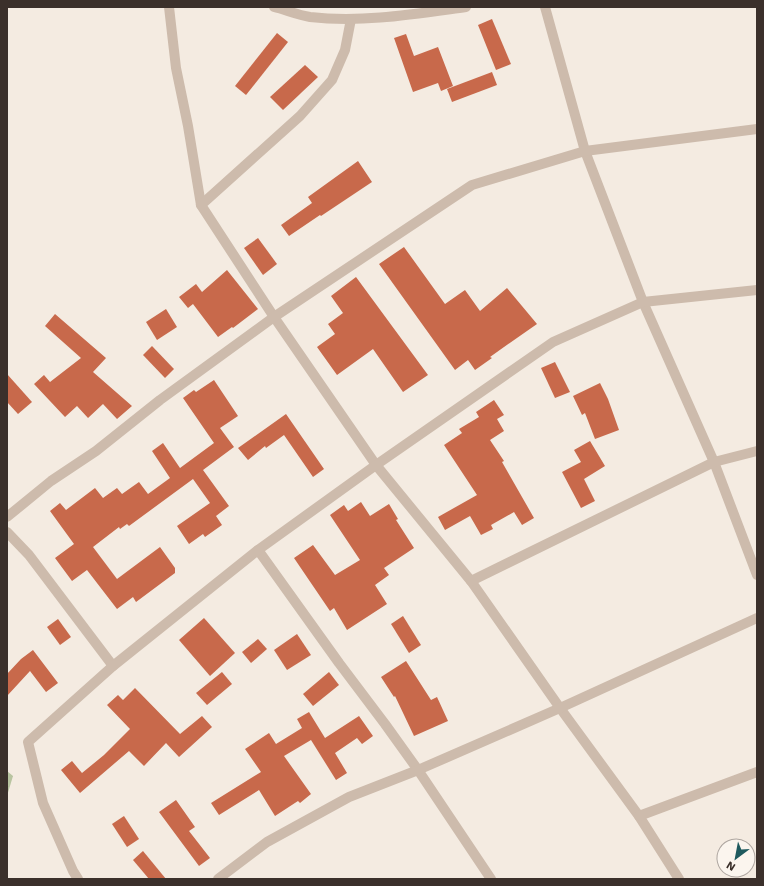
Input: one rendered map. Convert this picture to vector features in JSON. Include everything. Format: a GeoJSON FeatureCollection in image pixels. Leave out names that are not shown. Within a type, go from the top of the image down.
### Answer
{"type":"FeatureCollection","features":[{"type":"Feature","properties":{"kind":"street"},"geometry":{"type":"LineString","coordinates":[[169,7],[176,68],[202,205],[274,317],[376,465],[472,581],[560,708],[639,816],[679,879]]}},
{"type":"Feature","properties":{"kind":"street"},"geometry":{"type":"LineString","coordinates":[[274,7],[308,17],[351,19],[410,11],[466,7]]}},
{"type":"Feature","properties":{"kind":"street"},"geometry":{"type":"LineString","coordinates":[[545,7],[585,151],[643,302],[714,462],[757,575]]}},
{"type":"Feature","properties":{"kind":"street"},"geometry":{"type":"LineString","coordinates":[[202,205],[300,116],[332,80],[345,50],[351,19]]}},
{"type":"Feature","properties":{"kind":"street"},"geometry":{"type":"LineString","coordinates":[[7,517],[51,481],[96,451],[160,400],[274,317],[472,185],[585,151],[757,129]]}},
{"type":"Feature","properties":{"kind":"street"},"geometry":{"type":"LineString","coordinates":[[78,879],[42,803],[28,742],[113,666],[258,550],[376,465],[552,342],[643,302],[757,290]]}},
{"type":"Feature","properties":{"kind":"street"},"geometry":{"type":"LineString","coordinates":[[472,581],[714,462],[757,451]]}},
{"type":"Feature","properties":{"kind":"street"},"geometry":{"type":"LineString","coordinates":[[7,532],[29,555],[113,666]]}},
{"type":"Feature","properties":{"kind":"street"},"geometry":{"type":"LineString","coordinates":[[258,550],[418,770],[491,879]]}},
{"type":"Feature","properties":{"kind":"street"},"geometry":{"type":"LineString","coordinates":[[218,879],[267,842],[349,798],[418,770],[560,708],[757,618]]}},
{"type":"Feature","properties":{"kind":"street"},"geometry":{"type":"LineString","coordinates":[[639,816],[757,772]]}},
{"type":"Feature","properties":{"kind":"green space"},"geometry":{"type":"Polygon","coordinates":[[[7,771],[13,776],[7,796],[7,771]]]}},
{"type":"Feature","properties":{"kind":"building"},"geometry":{"type":"Polygon","coordinates":[[[492,19],[511,64],[496,70],[478,25],[492,19]]]}},
{"type":"Feature","properties":{"kind":"building"},"geometry":{"type":"Polygon","coordinates":[[[277,33],[288,42],[246,95],[235,86],[277,33]]]}},
{"type":"Feature","properties":{"kind":"building"},"geometry":{"type":"Polygon","coordinates":[[[406,34],[414,56],[438,47],[453,86],[441,91],[438,83],[413,92],[394,38],[406,34]]]}},
{"type":"Feature","properties":{"kind":"building"},"geometry":{"type":"Polygon","coordinates":[[[305,65],[318,77],[283,110],[270,97],[305,65]]]}},
{"type":"Feature","properties":{"kind":"building"},"geometry":{"type":"Polygon","coordinates":[[[492,72],[497,85],[452,102],[447,89],[492,72]]]}},
{"type":"Feature","properties":{"kind":"building"},"geometry":{"type":"Polygon","coordinates":[[[358,161],[372,182],[289,236],[281,225],[312,203],[308,197],[358,161]]]}},
{"type":"Feature","properties":{"kind":"building"},"geometry":{"type":"Polygon","coordinates":[[[258,238],[277,264],[263,275],[244,248],[258,238]]]}},
{"type":"Feature","properties":{"kind":"building"},"geometry":{"type":"Polygon","coordinates":[[[404,247],[445,304],[465,290],[480,311],[507,288],[537,324],[490,357],[492,358],[475,370],[468,360],[455,370],[379,264],[404,247]]]}},
{"type":"Feature","properties":{"kind":"building"},"geometry":{"type":"Polygon","coordinates":[[[227,270],[258,309],[233,328],[232,327],[218,337],[193,304],[188,308],[179,297],[196,284],[202,292],[227,270]]]}},
{"type":"Feature","properties":{"kind":"building"},"geometry":{"type":"Polygon","coordinates":[[[356,277],[428,375],[403,392],[373,349],[337,375],[317,347],[335,334],[328,324],[343,313],[331,296],[356,277]]]}},
{"type":"Feature","properties":{"kind":"building"},"geometry":{"type":"Polygon","coordinates":[[[166,309],[177,327],[157,340],[146,322],[166,309]]]}},
{"type":"Feature","properties":{"kind":"building"},"geometry":{"type":"Polygon","coordinates":[[[55,314],[106,358],[93,372],[132,406],[117,419],[103,404],[88,418],[77,406],[65,417],[34,384],[44,375],[50,382],[81,358],[45,326],[55,314]]]}},
{"type":"Feature","properties":{"kind":"building"},"geometry":{"type":"Polygon","coordinates":[[[152,346],[174,369],[165,378],[143,355],[152,346]]]}},
{"type":"Feature","properties":{"kind":"building"},"geometry":{"type":"Polygon","coordinates":[[[555,362],[570,392],[555,398],[541,368],[555,362]]]}},
{"type":"Feature","properties":{"kind":"building"},"geometry":{"type":"Polygon","coordinates":[[[7,374],[32,402],[18,414],[7,402],[7,374]]]}},
{"type":"Feature","properties":{"kind":"building"},"geometry":{"type":"Polygon","coordinates":[[[214,380],[238,416],[220,428],[234,447],[203,470],[229,506],[216,516],[222,525],[205,537],[203,534],[189,544],[177,526],[210,503],[193,479],[129,526],[127,524],[120,529],[119,527],[93,547],[117,579],[160,547],[175,568],[175,573],[136,602],[133,597],[117,609],[87,570],[72,581],[55,558],[74,544],[50,511],[60,503],[66,510],[95,488],[103,498],[117,488],[122,494],[139,482],[148,494],[170,478],[152,451],[163,443],[180,468],[214,443],[183,398],[194,390],[196,392],[214,380]]]}},
{"type":"Feature","properties":{"kind":"building"},"geometry":{"type":"Polygon","coordinates":[[[600,383],[608,399],[619,430],[595,439],[585,413],[582,415],[573,396],[600,383]]]}},
{"type":"Feature","properties":{"kind":"building"},"geometry":{"type":"Polygon","coordinates":[[[494,400],[504,415],[497,419],[504,431],[490,440],[504,461],[502,462],[534,518],[522,525],[514,512],[491,525],[493,529],[481,535],[470,516],[445,530],[438,517],[477,495],[444,445],[462,433],[459,429],[479,417],[476,412],[494,400]]]}},
{"type":"Feature","properties":{"kind":"building"},"geometry":{"type":"Polygon","coordinates":[[[286,414],[324,469],[313,477],[284,435],[266,448],[265,446],[248,460],[238,448],[286,414]]]}},
{"type":"Feature","properties":{"kind":"building"},"geometry":{"type":"Polygon","coordinates":[[[590,441],[605,466],[584,479],[595,501],[581,508],[562,472],[581,462],[574,450],[590,441]]]}},
{"type":"Feature","properties":{"kind":"building"},"geometry":{"type":"Polygon","coordinates":[[[361,502],[370,516],[389,504],[398,519],[396,520],[414,548],[384,568],[389,575],[375,585],[387,604],[347,630],[334,608],[330,611],[294,558],[313,545],[335,575],[360,560],[330,515],[344,505],[348,511],[361,502]]]}},
{"type":"Feature","properties":{"kind":"building"},"geometry":{"type":"Polygon","coordinates":[[[403,616],[421,645],[409,653],[391,624],[403,616]]]}},
{"type":"Feature","properties":{"kind":"building"},"geometry":{"type":"Polygon","coordinates":[[[204,618],[235,653],[210,676],[179,640],[204,618]]]}},
{"type":"Feature","properties":{"kind":"building"},"geometry":{"type":"Polygon","coordinates":[[[58,619],[71,637],[60,645],[47,627],[58,619]]]}},
{"type":"Feature","properties":{"kind":"building"},"geometry":{"type":"Polygon","coordinates":[[[297,634],[311,655],[287,670],[274,650],[297,634]]]}},
{"type":"Feature","properties":{"kind":"building"},"geometry":{"type":"Polygon","coordinates":[[[258,639],[267,649],[251,663],[242,652],[258,639]]]}},
{"type":"Feature","properties":{"kind":"building"},"geometry":{"type":"Polygon","coordinates":[[[33,650],[58,683],[46,692],[30,671],[7,696],[7,674],[21,659],[33,650]]]}},
{"type":"Feature","properties":{"kind":"building"},"geometry":{"type":"Polygon","coordinates":[[[406,661],[431,700],[437,697],[448,721],[414,736],[395,696],[394,697],[381,677],[406,661]]]}},
{"type":"Feature","properties":{"kind":"building"},"geometry":{"type":"Polygon","coordinates":[[[222,672],[232,684],[207,705],[196,693],[222,672]]]}},
{"type":"Feature","properties":{"kind":"building"},"geometry":{"type":"Polygon","coordinates":[[[329,672],[339,685],[313,706],[303,694],[329,672]]]}},
{"type":"Feature","properties":{"kind":"building"},"geometry":{"type":"Polygon","coordinates":[[[135,688],[180,734],[202,716],[212,727],[179,757],[166,743],[144,766],[129,751],[80,793],[61,770],[72,761],[82,773],[104,755],[130,729],[107,705],[118,695],[123,700],[135,688]]]}},
{"type":"Feature","properties":{"kind":"building"},"geometry":{"type":"Polygon","coordinates":[[[309,712],[325,738],[359,716],[373,736],[362,744],[357,738],[335,753],[347,773],[336,780],[311,740],[284,756],[311,794],[300,803],[298,801],[275,816],[259,790],[219,815],[211,803],[261,772],[245,749],[269,733],[276,744],[302,728],[297,719],[309,712]]]}},
{"type":"Feature","properties":{"kind":"building"},"geometry":{"type":"Polygon","coordinates":[[[176,800],[195,827],[189,831],[210,858],[199,866],[159,812],[176,800]]]}},
{"type":"Feature","properties":{"kind":"building"},"geometry":{"type":"Polygon","coordinates":[[[124,816],[139,839],[127,847],[112,824],[124,816]]]}},
{"type":"Feature","properties":{"kind":"building"},"geometry":{"type":"Polygon","coordinates":[[[143,851],[166,879],[149,879],[133,860],[143,851]]]}}]}
